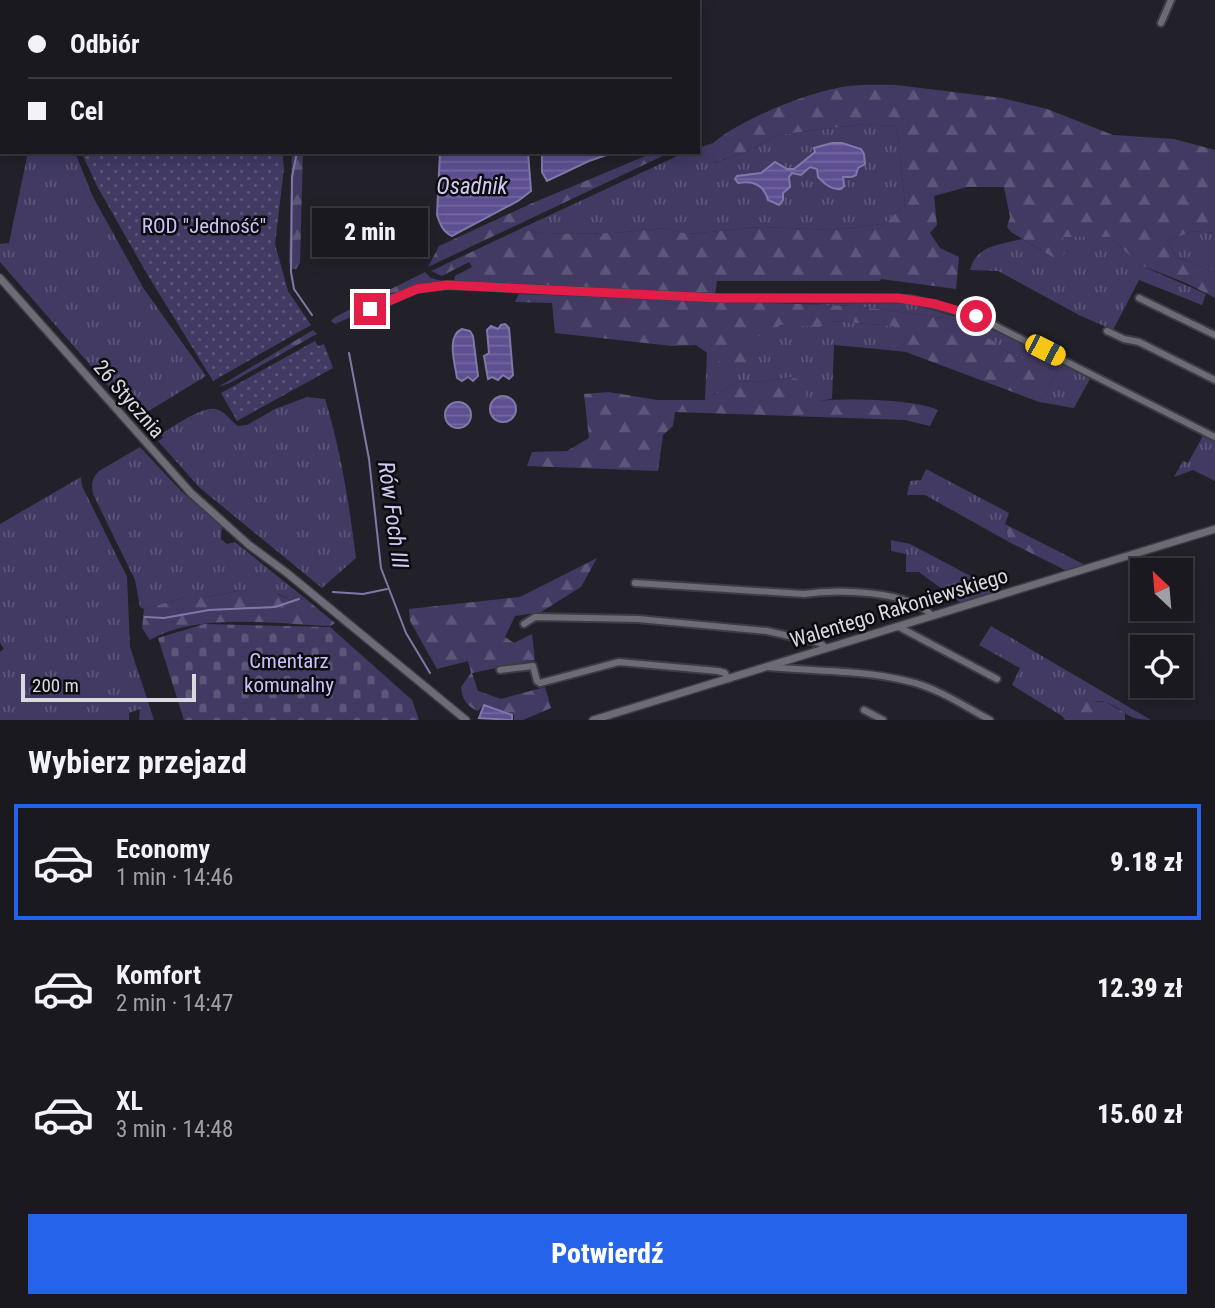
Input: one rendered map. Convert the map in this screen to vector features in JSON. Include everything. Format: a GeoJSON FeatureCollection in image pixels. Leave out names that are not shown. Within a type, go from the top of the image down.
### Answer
{"type":"FeatureCollection","features":[{"type":"Feature","properties":{"kind":"street"},"geometry":{"type":"LineString","coordinates":[[1161,23],[1171,0]]}},
{"type":"Feature","properties":{"kind":"street","name":"26 Stycznia"},"geometry":{"type":"LineString","coordinates":[[0,278],[172,474],[249,545],[464,720]]}},
{"type":"Feature","properties":{"kind":"street"},"geometry":{"type":"LineString","coordinates":[[370,309],[417,289],[447,285],[719,298],[911,299],[976,316],[1215,438]]}},
{"type":"Feature","properties":{"kind":"street"},"geometry":{"type":"LineString","coordinates":[[1139,298],[1215,335]]}},
{"type":"Feature","properties":{"kind":"street"},"geometry":{"type":"LineString","coordinates":[[1107,331],[1139,342],[1215,380]]}},
{"type":"Feature","properties":{"kind":"street","name":"Walentego Rakoniewskiego"},"geometry":{"type":"LineString","coordinates":[[593,720],[1215,528]]}},
{"type":"Feature","properties":{"kind":"street"},"geometry":{"type":"LineString","coordinates":[[635,583],[804,594],[822,591],[886,596],[923,607],[932,616]]}},
{"type":"Feature","properties":{"kind":"street"},"geometry":{"type":"LineString","coordinates":[[524,624],[535,617],[638,619],[767,631],[820,643],[826,648]]}},
{"type":"Feature","properties":{"kind":"street"},"geometry":{"type":"LineString","coordinates":[[899,626],[997,679]]}},
{"type":"Feature","properties":{"kind":"street"},"geometry":{"type":"LineString","coordinates":[[500,670],[533,666],[536,679],[540,682],[619,662],[718,671],[728,679]]}},
{"type":"Feature","properties":{"kind":"street"},"geometry":{"type":"LineString","coordinates":[[767,667],[907,681],[925,686],[990,720]]}},
{"type":"Feature","properties":{"kind":"street"},"geometry":{"type":"LineString","coordinates":[[864,710],[883,720]]}},
{"type":"Feature","properties":{"kind":"green space"},"geometry":{"type":"Polygon","coordinates":[[[896,85],[1002,98],[1047,109],[1113,135],[1174,139],[1215,150],[1215,233],[1193,231],[1167,241],[1177,257],[1215,272],[1215,298],[1140,265],[1110,237],[1063,237],[1064,264],[1007,227],[1010,217],[1004,187],[967,187],[934,196],[937,225],[930,233],[940,248],[959,257],[956,289],[881,279],[717,281],[715,295],[454,282],[455,276],[472,267],[469,262],[442,276],[431,271],[520,229],[543,234],[615,233],[665,228],[688,234],[761,227],[832,230],[884,224],[905,205],[897,126],[863,124],[778,135],[746,152],[713,163],[713,143],[739,125],[810,95],[848,86],[896,85]]]}},
{"type":"Feature","properties":{"kind":"green space"},"geometry":{"type":"Polygon","coordinates":[[[863,124],[897,126],[905,205],[884,224],[832,230],[761,227],[688,234],[665,228],[615,233],[543,234],[520,229],[682,154],[700,154],[700,147],[713,143],[714,163],[746,152],[778,135],[863,124]]]}},
{"type":"Feature","properties":{"kind":"green space"},"geometry":{"type":"Polygon","coordinates":[[[28,154],[76,154],[92,195],[144,289],[206,376],[142,415],[134,415],[0,262],[0,244],[9,243],[28,154]]]}},
{"type":"Feature","properties":{"kind":"green space","name":"ROD \"Jedność\""},"geometry":{"type":"Polygon","coordinates":[[[82,154],[282,154],[284,168],[275,244],[288,291],[311,325],[213,381],[97,186],[82,154]]]}},
{"type":"Feature","properties":{"kind":"green space"},"geometry":{"type":"Polygon","coordinates":[[[292,154],[303,154],[300,263],[296,269],[292,269],[289,262],[292,154]]]}},
{"type":"Feature","properties":{"kind":"green space"},"geometry":{"type":"Polygon","coordinates":[[[650,154],[667,154],[428,267],[439,246],[530,204],[650,154]]]}},
{"type":"Feature","properties":{"kind":"green space"},"geometry":{"type":"Polygon","coordinates":[[[366,224],[371,228],[369,240],[356,250],[344,252],[342,230],[366,224]]]}},
{"type":"Feature","properties":{"kind":"green space"},"geometry":{"type":"Polygon","coordinates":[[[1193,231],[1215,233],[1215,272],[1177,257],[1167,241],[1193,231]]]}},
{"type":"Feature","properties":{"kind":"green space"},"geometry":{"type":"Polygon","coordinates":[[[1063,237],[1110,237],[1140,265],[1206,294],[1202,305],[1139,280],[1113,330],[1079,315],[998,271],[970,270],[983,251],[1022,239],[1063,263],[1063,237]]]}},
{"type":"Feature","properties":{"kind":"green space"},"geometry":{"type":"Polygon","coordinates":[[[425,272],[431,278],[442,281],[413,289],[335,324],[331,321],[335,317],[425,272]]]}},
{"type":"Feature","properties":{"kind":"green space"},"geometry":{"type":"Polygon","coordinates":[[[519,294],[856,306],[966,321],[1010,354],[1058,371],[1039,402],[906,352],[888,350],[894,326],[833,321],[819,327],[781,325],[755,338],[747,363],[723,364],[696,345],[672,346],[555,333],[552,303],[515,302],[519,294]]]}},
{"type":"Feature","properties":{"kind":"green space"},"geometry":{"type":"Polygon","coordinates":[[[908,303],[978,323],[1091,377],[1074,408],[1039,402],[1058,371],[1010,354],[966,321],[856,306],[801,304],[908,303]]]}},
{"type":"Feature","properties":{"kind":"green space"},"geometry":{"type":"Polygon","coordinates":[[[833,321],[895,326],[888,350],[834,345],[832,399],[805,403],[791,377],[763,382],[740,381],[705,400],[707,351],[723,364],[767,330],[791,324],[820,325],[833,321]]]}},
{"type":"Feature","properties":{"kind":"green space"},"geometry":{"type":"Polygon","coordinates":[[[313,330],[317,334],[230,383],[218,387],[313,330]]]}},
{"type":"Feature","properties":{"kind":"green space"},"geometry":{"type":"Polygon","coordinates":[[[315,341],[318,346],[324,344],[333,368],[237,421],[221,393],[315,341]]]}},
{"type":"Feature","properties":{"kind":"green space"},"geometry":{"type":"Polygon","coordinates":[[[791,377],[807,383],[806,402],[873,400],[910,403],[938,410],[930,426],[905,420],[675,412],[673,426],[663,435],[658,471],[527,466],[532,452],[567,451],[589,438],[584,394],[609,392],[657,400],[705,400],[740,381],[763,382],[791,377]]]}},
{"type":"Feature","properties":{"kind":"green space"},"geometry":{"type":"Polygon","coordinates":[[[307,397],[325,399],[344,477],[356,558],[322,588],[200,488],[158,441],[163,438],[161,434],[202,411],[215,409],[238,426],[247,425],[275,409],[307,397]]]}},
{"type":"Feature","properties":{"kind":"green space"},"geometry":{"type":"Polygon","coordinates":[[[1204,434],[1215,440],[1215,481],[1193,470],[1174,477],[1183,461],[1188,463],[1204,434]]]}},
{"type":"Feature","properties":{"kind":"green space"},"geometry":{"type":"Polygon","coordinates":[[[140,447],[181,491],[222,526],[221,539],[227,544],[235,542],[306,599],[293,601],[279,594],[243,590],[207,597],[186,597],[144,609],[140,607],[135,580],[92,487],[93,479],[99,471],[140,447]]]}},
{"type":"Feature","properties":{"kind":"green space"},"geometry":{"type":"Polygon","coordinates":[[[926,469],[1009,513],[1005,524],[1009,542],[925,495],[907,495],[910,481],[921,480],[926,469]]]}},
{"type":"Feature","properties":{"kind":"green space"},"geometry":{"type":"Polygon","coordinates":[[[81,477],[82,486],[127,577],[130,647],[154,720],[139,720],[140,709],[129,713],[129,720],[0,720],[0,652],[4,649],[0,643],[0,524],[81,477]]]}},
{"type":"Feature","properties":{"kind":"green space"},"geometry":{"type":"Polygon","coordinates":[[[1005,524],[1085,565],[1067,571],[1009,542],[1005,524]]]}},
{"type":"Feature","properties":{"kind":"green space"},"geometry":{"type":"Polygon","coordinates":[[[891,540],[910,544],[999,591],[961,603],[919,572],[906,572],[906,554],[891,551],[891,540]]]}},
{"type":"Feature","properties":{"kind":"green space"},"geometry":{"type":"Polygon","coordinates":[[[597,558],[581,587],[541,612],[515,616],[505,637],[514,643],[532,634],[535,660],[472,673],[478,691],[501,699],[545,687],[551,708],[523,720],[514,720],[514,715],[484,704],[478,711],[468,705],[461,687],[471,673],[468,661],[437,669],[410,621],[409,609],[520,597],[597,558]]]}},
{"type":"Feature","properties":{"kind":"green space"},"geometry":{"type":"Polygon","coordinates":[[[243,590],[273,592],[293,601],[306,599],[335,623],[331,626],[263,622],[214,623],[169,631],[150,640],[142,628],[144,609],[186,597],[207,597],[243,590]]]}},
{"type":"Feature","properties":{"kind":"green space","name":"Cmentarz komunalny"},"geometry":{"type":"Polygon","coordinates":[[[204,624],[330,627],[412,700],[419,720],[184,720],[158,638],[204,624]]]}},
{"type":"Feature","properties":{"kind":"green space"},"geometry":{"type":"Polygon","coordinates":[[[991,626],[1151,720],[1135,718],[1101,701],[1066,705],[1062,716],[1012,685],[1020,668],[979,645],[991,626]]]}},
{"type":"Feature","properties":{"kind":"green space"},"geometry":{"type":"Polygon","coordinates":[[[1075,700],[1106,702],[1125,713],[1125,720],[1065,720],[1062,716],[1066,705],[1075,700]]]}},
{"type":"Feature","properties":{"kind":"water"},"geometry":{"type":"Polygon","coordinates":[[[832,143],[861,149],[864,154],[865,164],[858,168],[856,175],[843,177],[844,186],[841,189],[828,186],[818,177],[817,169],[810,167],[801,175],[792,173],[789,177],[790,187],[783,193],[783,200],[779,205],[768,200],[758,185],[738,183],[735,179],[737,176],[761,173],[775,162],[787,169],[794,169],[815,152],[814,148],[832,143]]]}},
{"type":"Feature","properties":{"kind":"water","name":"Osadnik"},"geometry":{"type":"Polygon","coordinates":[[[440,154],[528,154],[531,191],[518,201],[452,236],[444,230],[437,215],[440,154]]]}},
{"type":"Feature","properties":{"kind":"water"},"geometry":{"type":"Polygon","coordinates":[[[542,154],[609,154],[547,181],[542,172],[542,154]]]}},
{"type":"Feature","properties":{"kind":"water"},"geometry":{"type":"Polygon","coordinates":[[[505,324],[509,328],[513,375],[509,379],[503,375],[498,380],[492,377],[488,379],[484,356],[489,353],[487,330],[491,326],[498,329],[505,324]]]}},
{"type":"Feature","properties":{"kind":"water"},"geometry":{"type":"Polygon","coordinates":[[[462,329],[470,331],[473,336],[478,376],[473,381],[468,377],[462,381],[457,378],[453,344],[457,332],[462,329]]]}},
{"type":"Feature","properties":{"kind":"water"},"geometry":{"type":"Polygon","coordinates":[[[503,396],[512,400],[516,409],[512,418],[503,422],[494,418],[490,409],[494,400],[503,396]]]}},
{"type":"Feature","properties":{"kind":"water"},"geometry":{"type":"Polygon","coordinates":[[[458,402],[467,406],[471,415],[467,424],[458,428],[449,424],[445,415],[449,406],[458,402]]]}},
{"type":"Feature","properties":{"kind":"water"},"geometry":{"type":"Polygon","coordinates":[[[484,705],[512,715],[512,720],[479,718],[484,705]]]}},
{"type":"Feature","properties":{"kind":"waterway"},"geometry":{"type":"LineString","coordinates":[[297,154],[292,177],[291,272],[294,289],[312,315]]}},
{"type":"Feature","properties":{"kind":"waterway","name":"Rów Foch III"},"geometry":{"type":"LineString","coordinates":[[349,353],[369,459],[381,568],[406,633],[430,673]]}},
{"type":"Feature","properties":{"kind":"waterway"},"geometry":{"type":"LineString","coordinates":[[333,592],[363,594],[387,589]]}},
{"type":"Feature","properties":{"kind":"waterway"},"geometry":{"type":"LineString","coordinates":[[145,617],[164,618],[209,610],[275,607],[299,599]]}},
{"type":"Feature","properties":{"kind":"route"},"geometry":{"type":"LineString","coordinates":[[370,309],[417,289],[447,285],[719,298],[898,298],[936,304],[976,316]]}}]}
